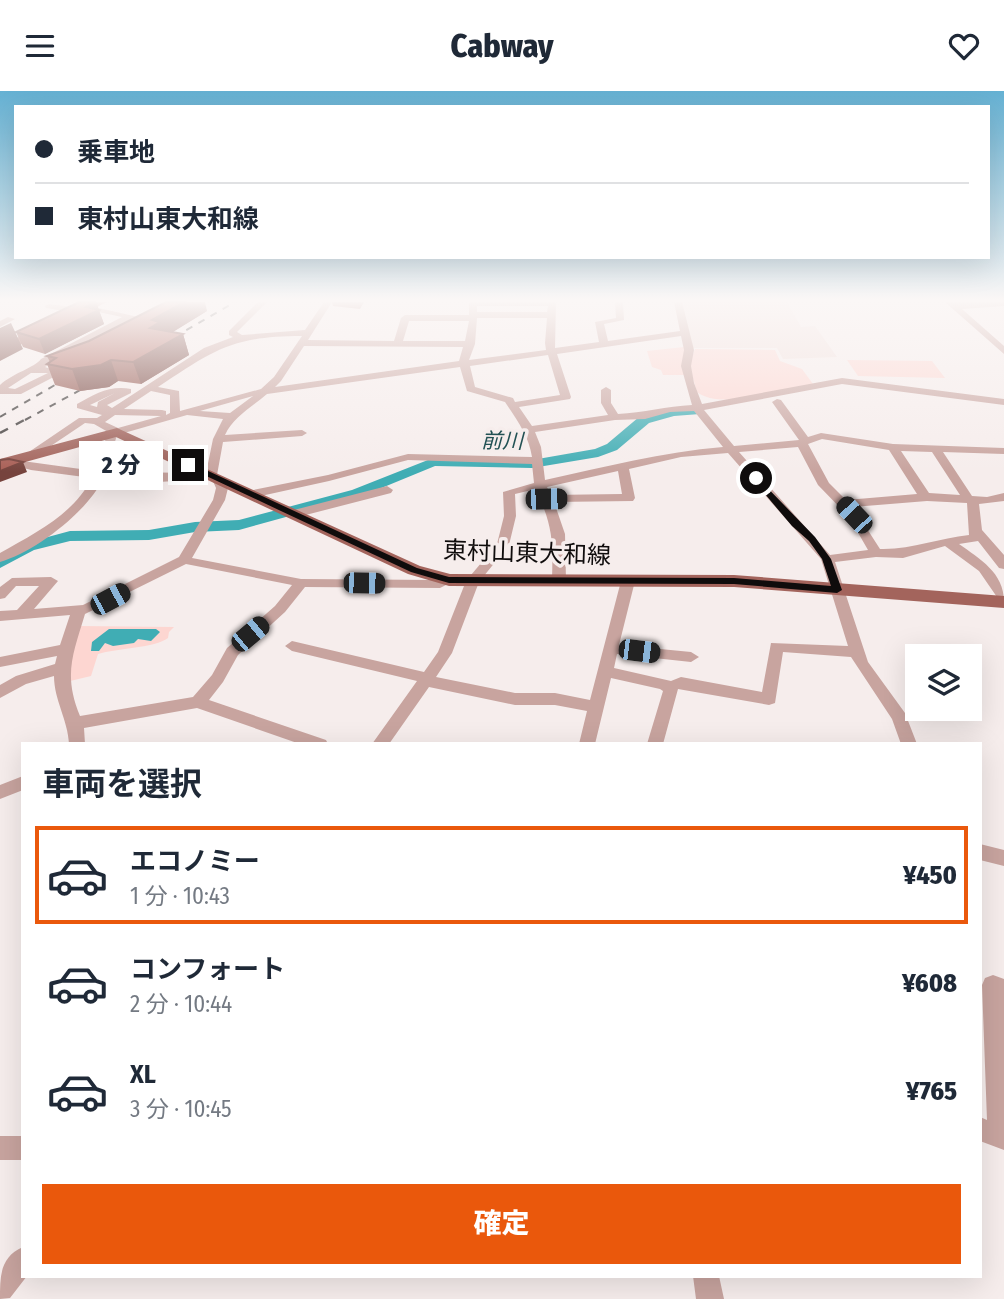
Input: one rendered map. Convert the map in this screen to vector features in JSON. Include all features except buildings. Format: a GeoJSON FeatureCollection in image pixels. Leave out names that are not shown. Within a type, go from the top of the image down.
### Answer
{"type":"FeatureCollection","features":[{"type":"Feature","properties":{"kind":"main road"},"geometry":{"type":"LineString","coordinates":[[4,463],[115,433]]}},
{"type":"Feature","properties":{"kind":"main road","name":"東村山東大和線"},"geometry":{"type":"LineString","coordinates":[[115,433],[414,570],[449,580],[734,581],[837,590],[1004,599]]}},
{"type":"Feature","properties":{"kind":"street"},"geometry":{"type":"LineString","coordinates":[[39,368],[49,358]]}},
{"type":"Feature","properties":{"kind":"street"},"geometry":{"type":"LineString","coordinates":[[97,421],[194,358]]}},
{"type":"Feature","properties":{"kind":"street"},"geometry":{"type":"LineString","coordinates":[[90,411],[128,392],[119,389],[106,392],[81,406],[90,411],[230,416],[239,413],[278,379],[291,358]]}},
{"type":"Feature","properties":{"kind":"street"},"geometry":{"type":"LineString","coordinates":[[465,358],[471,391],[509,400],[529,430],[536,447],[540,485],[559,534],[559,581]]}},
{"type":"Feature","properties":{"kind":"street"},"geometry":{"type":"LineString","coordinates":[[115,433],[260,392],[490,358]]}},
{"type":"Feature","properties":{"kind":"street"},"geometry":{"type":"LineString","coordinates":[[514,405],[566,397],[553,358]]}},
{"type":"Feature","properties":{"kind":"street"},"geometry":{"type":"LineString","coordinates":[[688,358],[689,383],[699,410],[827,559],[862,663],[899,717],[908,742]]}},
{"type":"Feature","properties":{"kind":"street"},"geometry":{"type":"LineString","coordinates":[[55,372],[39,368],[14,376],[0,391],[17,392],[78,362]]}},
{"type":"Feature","properties":{"kind":"street"},"geometry":{"type":"LineString","coordinates":[[0,373],[14,376]]}},
{"type":"Feature","properties":{"kind":"street"},"geometry":{"type":"LineString","coordinates":[[529,430],[615,417],[699,410],[842,381],[1004,403]]}},
{"type":"Feature","properties":{"kind":"street"},"geometry":{"type":"LineString","coordinates":[[150,388],[175,393],[176,414]]}},
{"type":"Feature","properties":{"kind":"street"},"geometry":{"type":"LineString","coordinates":[[606,390],[606,403],[615,417]]}},
{"type":"Feature","properties":{"kind":"street"},"geometry":{"type":"LineString","coordinates":[[777,402],[804,442],[824,485],[854,515],[876,553]]}},
{"type":"Feature","properties":{"kind":"street"},"geometry":{"type":"LineString","coordinates":[[101,405],[111,412]]}},
{"type":"Feature","properties":{"kind":"street"},"geometry":{"type":"LineString","coordinates":[[214,477],[218,439],[230,416]]}},
{"type":"Feature","properties":{"kind":"street"},"geometry":{"type":"LineString","coordinates":[[29,456],[85,419],[97,421],[115,433]]}},
{"type":"Feature","properties":{"kind":"street"},"geometry":{"type":"LineString","coordinates":[[0,558],[68,515],[89,494],[115,433]]}},
{"type":"Feature","properties":{"kind":"street"},"geometry":{"type":"LineString","coordinates":[[218,439],[302,433]]}},
{"type":"Feature","properties":{"kind":"street"},"geometry":{"type":"LineString","coordinates":[[381,742],[445,653],[473,581],[503,544],[510,516],[509,492],[681,454],[804,442],[821,436],[893,447],[998,451],[1004,462]]}},
{"type":"Feature","properties":{"kind":"street"},"geometry":{"type":"LineString","coordinates":[[893,447],[925,497]]}},
{"type":"Feature","properties":{"kind":"street"},"geometry":{"type":"LineString","coordinates":[[827,559],[876,553],[903,554],[947,541],[976,538],[971,498],[935,448]]}},
{"type":"Feature","properties":{"kind":"street"},"geometry":{"type":"LineString","coordinates":[[252,494],[329,478],[408,457],[536,463]]}},
{"type":"Feature","properties":{"kind":"street"},"geometry":{"type":"LineString","coordinates":[[0,616],[23,612],[79,610],[110,599],[184,560],[222,492],[222,484],[214,477],[99,475],[4,463]]}},
{"type":"Feature","properties":{"kind":"street"},"geometry":{"type":"LineString","coordinates":[[546,499],[629,498],[623,465]]}},
{"type":"Feature","properties":{"kind":"street"},"geometry":{"type":"LineString","coordinates":[[290,512],[387,489]]}},
{"type":"Feature","properties":{"kind":"street"},"geometry":{"type":"LineString","coordinates":[[844,504],[925,497],[1001,502]]}},
{"type":"Feature","properties":{"kind":"street"},"geometry":{"type":"LineString","coordinates":[[976,532],[993,548],[1004,565]]}},
{"type":"Feature","properties":{"kind":"street"},"geometry":{"type":"LineString","coordinates":[[947,541],[984,568],[1004,599]]}},
{"type":"Feature","properties":{"kind":"street"},"geometry":{"type":"LineString","coordinates":[[184,560],[300,583],[440,584],[449,580]]}},
{"type":"Feature","properties":{"kind":"street"},"geometry":{"type":"LineString","coordinates":[[0,595],[12,582],[51,581],[23,612]]}},
{"type":"Feature","properties":{"kind":"street"},"geometry":{"type":"LineString","coordinates":[[588,742],[628,581]]}},
{"type":"Feature","properties":{"kind":"street"},"geometry":{"type":"LineString","coordinates":[[198,702],[218,678],[232,652],[280,609],[300,583]]}},
{"type":"Feature","properties":{"kind":"street"},"geometry":{"type":"LineString","coordinates":[[77,742],[77,723],[62,689],[61,668],[79,610]]}},
{"type":"Feature","properties":{"kind":"street"},"geometry":{"type":"LineString","coordinates":[[292,646],[515,698],[555,699],[597,707]]}},
{"type":"Feature","properties":{"kind":"street"},"geometry":{"type":"LineString","coordinates":[[606,672],[668,687],[681,683],[769,699],[776,647],[858,652]]}},
{"type":"Feature","properties":{"kind":"street"},"geometry":{"type":"LineString","coordinates":[[0,662],[66,649]]}},
{"type":"Feature","properties":{"kind":"street"},"geometry":{"type":"LineString","coordinates":[[613,649],[691,657]]}},
{"type":"Feature","properties":{"kind":"street"},"geometry":{"type":"LineString","coordinates":[[0,692],[22,680],[61,668]]}},
{"type":"Feature","properties":{"kind":"street"},"geometry":{"type":"LineString","coordinates":[[656,742],[671,690],[668,687]]}},
{"type":"Feature","properties":{"kind":"street"},"geometry":{"type":"LineString","coordinates":[[77,723],[198,702],[314,742]]}},
{"type":"Feature","properties":{"kind":"street"},"geometry":{"type":"LineString","coordinates":[[0,792],[21,784]]}},
{"type":"Feature","properties":{"kind":"street"},"geometry":{"type":"LineString","coordinates":[[982,853],[1004,859]]}},
{"type":"Feature","properties":{"kind":"street"},"geometry":{"type":"LineString","coordinates":[[995,1134],[993,985],[1004,989]]}},
{"type":"Feature","properties":{"kind":"street"},"geometry":{"type":"LineString","coordinates":[[0,1148],[21,1148]]}},
{"type":"Feature","properties":{"kind":"street"},"geometry":{"type":"LineString","coordinates":[[0,1289],[21,1263]]}},
{"type":"Feature","properties":{"kind":"street"},"geometry":{"type":"LineString","coordinates":[[706,1278],[710,1299]]}},
{"type":"Feature","properties":{"kind":"shaded area"},"geometry":{"type":"Polygon","coordinates":[[[649,358],[684,358],[685,375],[663,375],[661,370],[652,367],[649,358]]]}},
{"type":"Feature","properties":{"kind":"shaded area"},"geometry":{"type":"Polygon","coordinates":[[[691,358],[779,358],[802,369],[813,384],[754,397],[721,399],[697,392],[689,365],[691,358]]]}},
{"type":"Feature","properties":{"kind":"shaded area"},"geometry":{"type":"Polygon","coordinates":[[[847,360],[932,361],[945,378],[858,376],[847,360]]]}},
{"type":"Feature","properties":{"kind":"shaded area"},"geometry":{"type":"Polygon","coordinates":[[[78,626],[174,627],[168,638],[162,641],[98,654],[91,676],[66,682],[78,626]]]}},
{"type":"Feature","properties":{"kind":"water"},"geometry":{"type":"Polygon","coordinates":[[[109,629],[156,629],[160,632],[151,641],[138,639],[134,643],[113,646],[105,643],[99,651],[91,651],[92,642],[109,629]]]}},
{"type":"Feature","properties":{"kind":"waterway","name":"前川"},"geometry":{"type":"LineString","coordinates":[[0,563],[28,547],[70,536],[149,535],[195,527],[239,525],[357,493],[433,462],[532,464],[598,453],[612,447],[644,420],[673,412],[696,411]]}},
{"type":"Feature","properties":{"kind":"railway"},"geometry":{"type":"LineString","coordinates":[[0,417],[72,375]]}},
{"type":"Feature","properties":{"kind":"railway"},"geometry":{"type":"LineString","coordinates":[[25,420],[95,382]]}},
{"type":"Feature","properties":{"kind":"railway"},"geometry":{"type":"LineString","coordinates":[[0,433],[28,418]]}},
{"type":"Feature","properties":{"kind":"route"},"geometry":{"type":"LineString","coordinates":[[188,465],[414,570],[449,580],[734,581],[837,590],[827,559],[756,478]]}}]}
